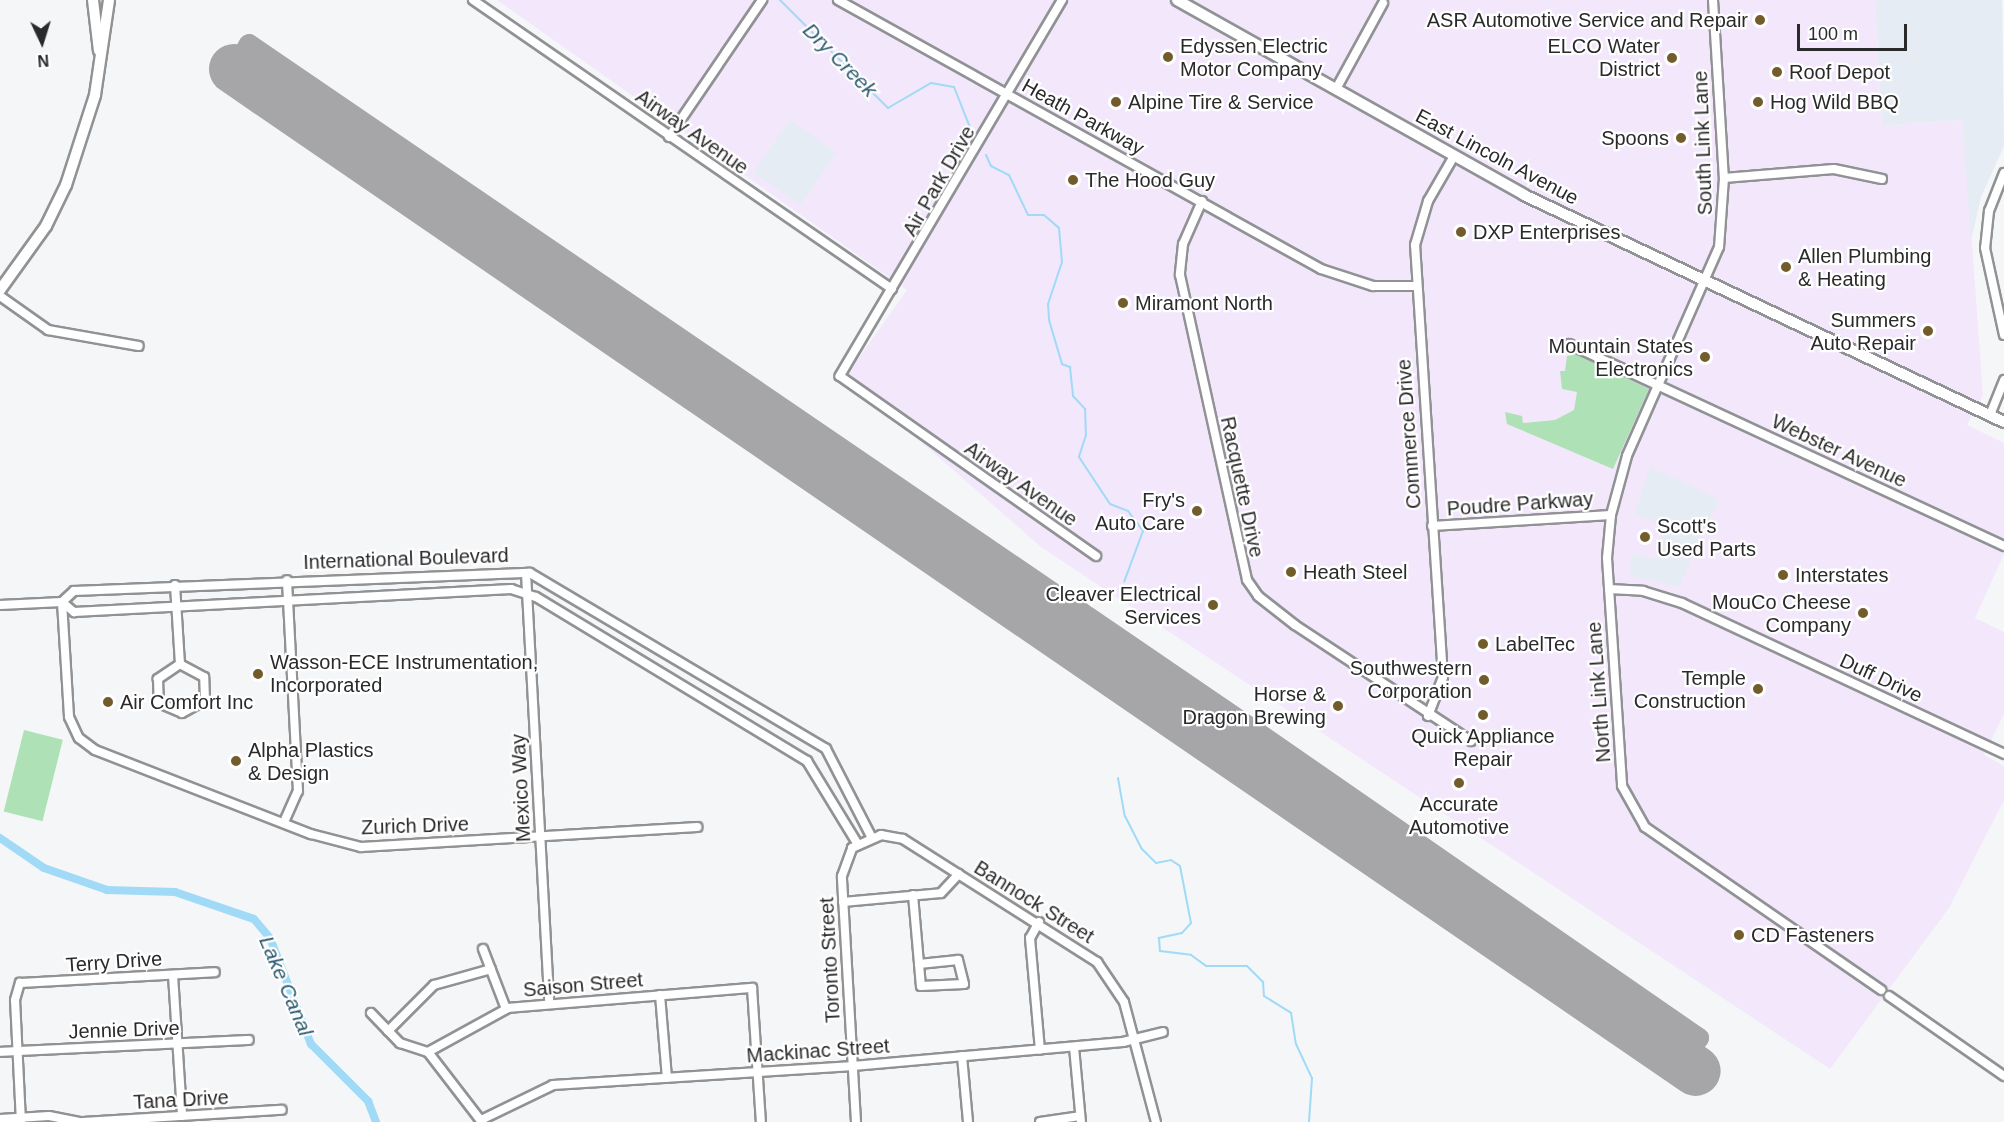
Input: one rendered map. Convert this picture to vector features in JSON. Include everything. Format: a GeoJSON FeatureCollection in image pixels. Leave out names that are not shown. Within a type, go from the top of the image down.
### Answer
{"type":"FeatureCollection","features":[{"type":"Feature","properties":{"kind":"street"},"geometry":{"type":"LineString","coordinates":[[93,0],[100,57]]}},
{"type":"Feature","properties":{"kind":"street"},"geometry":{"type":"LineString","coordinates":[[0,290],[41,234],[66,185],[95,95],[109,0]]}},
{"type":"Feature","properties":{"kind":"street","name":"Airway Avenue"},"geometry":{"type":"LineString","coordinates":[[473,0],[892,290]]}},
{"type":"Feature","properties":{"kind":"street"},"geometry":{"type":"LineString","coordinates":[[669,137],[762,0]]}},
{"type":"Feature","properties":{"kind":"street","name":"Heath Parkway"},"geometry":{"type":"LineString","coordinates":[[838,0],[1341,278],[1373,286],[1416,286]]}},
{"type":"Feature","properties":{"kind":"street","name":"Air Park Drive"},"geometry":{"type":"LineString","coordinates":[[840,375],[1008,95],[1062,0]]}},
{"type":"Feature","properties":{"kind":"street","name":"East Lincoln Avenue"},"geometry":{"type":"LineString","coordinates":[[1177,0],[1454,156],[1707,282],[2004,422]]}},
{"type":"Feature","properties":{"kind":"street","name":"South Link Lane"},"geometry":{"type":"LineString","coordinates":[[1707,282],[1723,227],[1724,178],[1713,0]]}},
{"type":"Feature","properties":{"kind":"street"},"geometry":{"type":"LineString","coordinates":[[1336,89],[1383,3]]}},
{"type":"Feature","properties":{"kind":"street","name":"Commerce Drive"},"geometry":{"type":"LineString","coordinates":[[1428,716],[1443,677],[1416,286],[1418,226],[1454,156]]}},
{"type":"Feature","properties":{"kind":"street"},"geometry":{"type":"LineString","coordinates":[[1724,178],[1834,169],[1882,179]]}},
{"type":"Feature","properties":{"kind":"street"},"geometry":{"type":"LineString","coordinates":[[2004,173],[1989,211],[1985,248],[2004,333]]}},
{"type":"Feature","properties":{"kind":"street","name":"Racquette Drive"},"geometry":{"type":"LineString","coordinates":[[1202,201],[1183,244],[1180,275],[1247,580],[1281,615],[1428,716],[1471,741]]}},
{"type":"Feature","properties":{"kind":"street","name":"North Link Lane"},"geometry":{"type":"LineString","coordinates":[[1707,282],[1628,456],[1611,515],[1609,589],[1622,786],[1632,810],[1654,833],[1881,990]]}},
{"type":"Feature","properties":{"kind":"street"},"geometry":{"type":"LineString","coordinates":[[0,296],[48,330],[139,346]]}},
{"type":"Feature","properties":{"kind":"street","name":"Webster Avenue"},"geometry":{"type":"LineString","coordinates":[[1569,344],[2004,546]]}},
{"type":"Feature","properties":{"kind":"street","name":"Airway Avenue"},"geometry":{"type":"LineString","coordinates":[[840,375],[1096,556]]}},
{"type":"Feature","properties":{"kind":"street"},"geometry":{"type":"LineString","coordinates":[[1990,415],[2004,381]]}},
{"type":"Feature","properties":{"kind":"street","name":"Poudre Parkway"},"geometry":{"type":"LineString","coordinates":[[1432,526],[1611,515]]}},
{"type":"Feature","properties":{"kind":"street","name":"International Boulevard"},"geometry":{"type":"LineString","coordinates":[[0,605],[62,602],[74,591],[287,580],[526,573],[554,584],[826,749],[864,840]]}},
{"type":"Feature","properties":{"kind":"street","name":"Mexico Way"},"geometry":{"type":"LineString","coordinates":[[526,573],[549,1002]]}},
{"type":"Feature","properties":{"kind":"street"},"geometry":{"type":"LineString","coordinates":[[284,822],[298,791],[287,580]]}},
{"type":"Feature","properties":{"kind":"street"},"geometry":{"type":"LineString","coordinates":[[175,585],[180,664]]}},
{"type":"Feature","properties":{"kind":"street","name":"Duff Drive"},"geometry":{"type":"LineString","coordinates":[[1609,589],[1643,591],[1682,603],[2004,754]]}},
{"type":"Feature","properties":{"kind":"street","name":"International Boulevard"},"geometry":{"type":"LineString","coordinates":[[62,602],[75,612],[511,590],[527,594],[807,761],[864,840]]}},
{"type":"Feature","properties":{"kind":"street","name":"Zurich Drive"},"geometry":{"type":"LineString","coordinates":[[62,602],[69,717],[79,738],[94,750],[284,822],[362,847],[697,827]]}},
{"type":"Feature","properties":{"kind":"street"},"geometry":{"type":"LineString","coordinates":[[180,664],[204,677],[205,700],[182,713],[159,703],[158,679],[180,664]]}},
{"type":"Feature","properties":{"kind":"street","name":"Bannock Street"},"geometry":{"type":"LineString","coordinates":[[864,840],[903,839],[1078,946],[1108,975],[1124,1002],[1156,1122]]}},
{"type":"Feature","properties":{"kind":"street","name":"Toronto Street"},"geometry":{"type":"LineString","coordinates":[[856,1122],[843,902],[844,862],[864,840]]}},
{"type":"Feature","properties":{"kind":"street"},"geometry":{"type":"LineString","coordinates":[[843,902],[946,891],[959,874]]}},
{"type":"Feature","properties":{"kind":"street"},"geometry":{"type":"LineString","coordinates":[[913,895],[919,964],[924,989],[964,984],[958,960],[919,964]]}},
{"type":"Feature","properties":{"kind":"street"},"geometry":{"type":"LineString","coordinates":[[1039,921],[1030,938],[1040,1050]]}},
{"type":"Feature","properties":{"kind":"street"},"geometry":{"type":"LineString","coordinates":[[483,949],[506,1009]]}},
{"type":"Feature","properties":{"kind":"street"},"geometry":{"type":"LineString","coordinates":[[388,1031],[434,985],[491,969]]}},
{"type":"Feature","properties":{"kind":"street","name":"Terry Drive"},"geometry":{"type":"LineString","coordinates":[[18,1051],[16,987],[24,982],[215,972]]}},
{"type":"Feature","properties":{"kind":"street"},"geometry":{"type":"LineString","coordinates":[[173,975],[182,1116]]}},
{"type":"Feature","properties":{"kind":"street","name":"Saison Street"},"geometry":{"type":"LineString","coordinates":[[428,1052],[506,1009],[549,1002],[752,988],[758,1071]]}},
{"type":"Feature","properties":{"kind":"street"},"geometry":{"type":"LineString","coordinates":[[660,995],[667,1078]]}},
{"type":"Feature","properties":{"kind":"street"},"geometry":{"type":"LineString","coordinates":[[1889,996],[2004,1076]]}},
{"type":"Feature","properties":{"kind":"street"},"geometry":{"type":"LineString","coordinates":[[371,1013],[400,1043],[428,1052],[482,1121]]}},
{"type":"Feature","properties":{"kind":"street","name":"Mackinac Street"},"geometry":{"type":"LineString","coordinates":[[482,1121],[553,1085],[853,1066],[1040,1050],[1134,1041],[1163,1032]]}},
{"type":"Feature","properties":{"kind":"street","name":"Jennie Drive"},"geometry":{"type":"LineString","coordinates":[[0,1052],[249,1040]]}},
{"type":"Feature","properties":{"kind":"street"},"geometry":{"type":"LineString","coordinates":[[1040,1122],[1081,1119],[1074,1047]]}},
{"type":"Feature","properties":{"kind":"street"},"geometry":{"type":"LineString","coordinates":[[0,1119],[21,1120],[18,1051]]}},
{"type":"Feature","properties":{"kind":"street"},"geometry":{"type":"LineString","coordinates":[[962,1056],[968,1122]]}},
{"type":"Feature","properties":{"kind":"street"},"geometry":{"type":"LineString","coordinates":[[758,1071],[761,1122]]}},
{"type":"Feature","properties":{"kind":"street","name":"Tana Drive"},"geometry":{"type":"LineString","coordinates":[[21,1120],[39,1117],[81,1122],[282,1110]]}},
{"type":"Feature","properties":{"kind":"shaded area"},"geometry":{"type":"Polygon","coordinates":[[[497,0],[1875,0],[1882,126],[1963,120],[1983,395],[1967,425],[2004,443],[2004,554],[1975,618],[2004,632],[2004,714],[1984,755],[2004,766],[2004,800],[1949,908],[1830,1069],[1041,547],[846,376],[907,290],[497,0]]]}},
{"type":"Feature","properties":{"kind":"shaded area"},"geometry":{"type":"Polygon","coordinates":[[[1875,0],[2002,0],[2004,146],[1981,197],[1971,241],[1962,120],[1882,126],[1875,0]]]}},
{"type":"Feature","properties":{"kind":"shaded area"},"geometry":{"type":"Polygon","coordinates":[[[790,120],[837,153],[800,205],[753,172],[790,120]]]}},
{"type":"Feature","properties":{"kind":"shaded area"},"geometry":{"type":"Polygon","coordinates":[[[1650,467],[1719,499],[1679,587],[1632,576],[1629,570],[1632,554],[1657,559],[1665,527],[1635,514],[1650,467]]]}},
{"type":"Feature","properties":{"kind":"green space"},"geometry":{"type":"Polygon","coordinates":[[[1575,354],[1649,389],[1613,469],[1507,424],[1505,412],[1522,416],[1523,423],[1555,420],[1574,410],[1577,392],[1562,389],[1560,371],[1565,371],[1567,356],[1575,354]]]}},
{"type":"Feature","properties":{"kind":"green space"},"geometry":{"type":"Polygon","coordinates":[[[24,730],[63,740],[42,821],[4,812],[24,730]]]}},
{"type":"Feature","properties":{"kind":"waterway","name":"Dry Creek"},"geometry":{"type":"LineString","coordinates":[[780,0],[888,108],[931,83],[954,87],[973,135]]}},
{"type":"Feature","properties":{"kind":"waterway","name":"Dry Creek"},"geometry":{"type":"LineString","coordinates":[[986,155],[991,166],[1009,175],[1028,215],[1044,215],[1059,228],[1062,262],[1048,304],[1049,320],[1062,364],[1070,367],[1073,396],[1085,409],[1086,435],[1079,457],[1110,504],[1128,511],[1143,531],[1124,582]]}},
{"type":"Feature","properties":{"kind":"waterway","name":"Dry Creek"},"geometry":{"type":"LineString","coordinates":[[1118,778],[1125,816],[1142,849],[1156,863],[1171,860],[1180,866],[1191,923],[1182,933],[1159,938],[1160,951],[1191,955],[1206,966],[1247,966],[1263,982],[1264,996],[1291,1013],[1296,1044],[1312,1078],[1309,1122]]}},
{"type":"Feature","properties":{"kind":"waterway","name":"Lake Canal"},"geometry":{"type":"LineString","coordinates":[[0,838],[44,868],[107,890],[175,892],[254,919],[270,938],[311,1044],[368,1101],[376,1122]]}},
{"type":"Feature","properties":{"kind":"taxiway"},"geometry":{"type":"LineString","coordinates":[[234,69],[249,44],[1260,734],[1699,1038],[1682,1062]]}},
{"type":"Feature","properties":{"kind":"runway"},"geometry":{"type":"LineString","coordinates":[[234,69],[1696,1071]]}},
{"type":"Feature","properties":{"kind":"place","name":"ASR Automotive Service and Repair"},"geometry":{"type":"Point","coordinates":[1760,20]}},
{"type":"Feature","properties":{"kind":"place","name":"Edyssen Electric Motor Company"},"geometry":{"type":"Point","coordinates":[1168,57]}},
{"type":"Feature","properties":{"kind":"place","name":"ELCO Water District"},"geometry":{"type":"Point","coordinates":[1672,58]}},
{"type":"Feature","properties":{"kind":"place","name":"Roof Depot"},"geometry":{"type":"Point","coordinates":[1777,72]}},
{"type":"Feature","properties":{"kind":"place","name":"Alpine Tire & Service"},"geometry":{"type":"Point","coordinates":[1116,102]}},
{"type":"Feature","properties":{"kind":"place","name":"Hog Wild BBQ"},"geometry":{"type":"Point","coordinates":[1758,102]}},
{"type":"Feature","properties":{"kind":"place","name":"Spoons"},"geometry":{"type":"Point","coordinates":[1681,138]}},
{"type":"Feature","properties":{"kind":"place","name":"The Hood Guy"},"geometry":{"type":"Point","coordinates":[1073,180]}},
{"type":"Feature","properties":{"kind":"place","name":"DXP Enterprises"},"geometry":{"type":"Point","coordinates":[1461,232]}},
{"type":"Feature","properties":{"kind":"place","name":"Allen Plumbing & Heating"},"geometry":{"type":"Point","coordinates":[1786,267]}},
{"type":"Feature","properties":{"kind":"place","name":"Miramont North"},"geometry":{"type":"Point","coordinates":[1123,303]}},
{"type":"Feature","properties":{"kind":"place","name":"Summers Auto Repair"},"geometry":{"type":"Point","coordinates":[1928,331]}},
{"type":"Feature","properties":{"kind":"place","name":"Mountain States Electronics"},"geometry":{"type":"Point","coordinates":[1705,357]}},
{"type":"Feature","properties":{"kind":"place","name":"Fry's Auto Care"},"geometry":{"type":"Point","coordinates":[1197,511]}},
{"type":"Feature","properties":{"kind":"place","name":"Scott's Used Parts"},"geometry":{"type":"Point","coordinates":[1645,537]}},
{"type":"Feature","properties":{"kind":"place","name":"Heath Steel"},"geometry":{"type":"Point","coordinates":[1291,572]}},
{"type":"Feature","properties":{"kind":"place","name":"Interstates"},"geometry":{"type":"Point","coordinates":[1783,575]}},
{"type":"Feature","properties":{"kind":"place","name":"Cleaver Electrical Services"},"geometry":{"type":"Point","coordinates":[1213,605]}},
{"type":"Feature","properties":{"kind":"place","name":"MouCo Cheese Company"},"geometry":{"type":"Point","coordinates":[1863,613]}},
{"type":"Feature","properties":{"kind":"place","name":"LabelTec"},"geometry":{"type":"Point","coordinates":[1483,644]}},
{"type":"Feature","properties":{"kind":"place","name":"Wasson-ECE Instrumentation, Incorporated"},"geometry":{"type":"Point","coordinates":[258,674]}},
{"type":"Feature","properties":{"kind":"place","name":"Southwestern Corporation"},"geometry":{"type":"Point","coordinates":[1484,680]}},
{"type":"Feature","properties":{"kind":"place","name":"Temple Construction"},"geometry":{"type":"Point","coordinates":[1758,689]}},
{"type":"Feature","properties":{"kind":"place","name":"Air Comfort Inc"},"geometry":{"type":"Point","coordinates":[108,702]}},
{"type":"Feature","properties":{"kind":"place","name":"Horse & Dragon Brewing"},"geometry":{"type":"Point","coordinates":[1338,706]}},
{"type":"Feature","properties":{"kind":"place","name":"Quick Appliance Repair"},"geometry":{"type":"Point","coordinates":[1483,715]}},
{"type":"Feature","properties":{"kind":"place","name":"Alpha Plastics & Design"},"geometry":{"type":"Point","coordinates":[236,761]}},
{"type":"Feature","properties":{"kind":"place","name":"Accurate Automotive"},"geometry":{"type":"Point","coordinates":[1459,783]}},
{"type":"Feature","properties":{"kind":"place","name":"CD Fasteners"},"geometry":{"type":"Point","coordinates":[1739,935]}}]}
